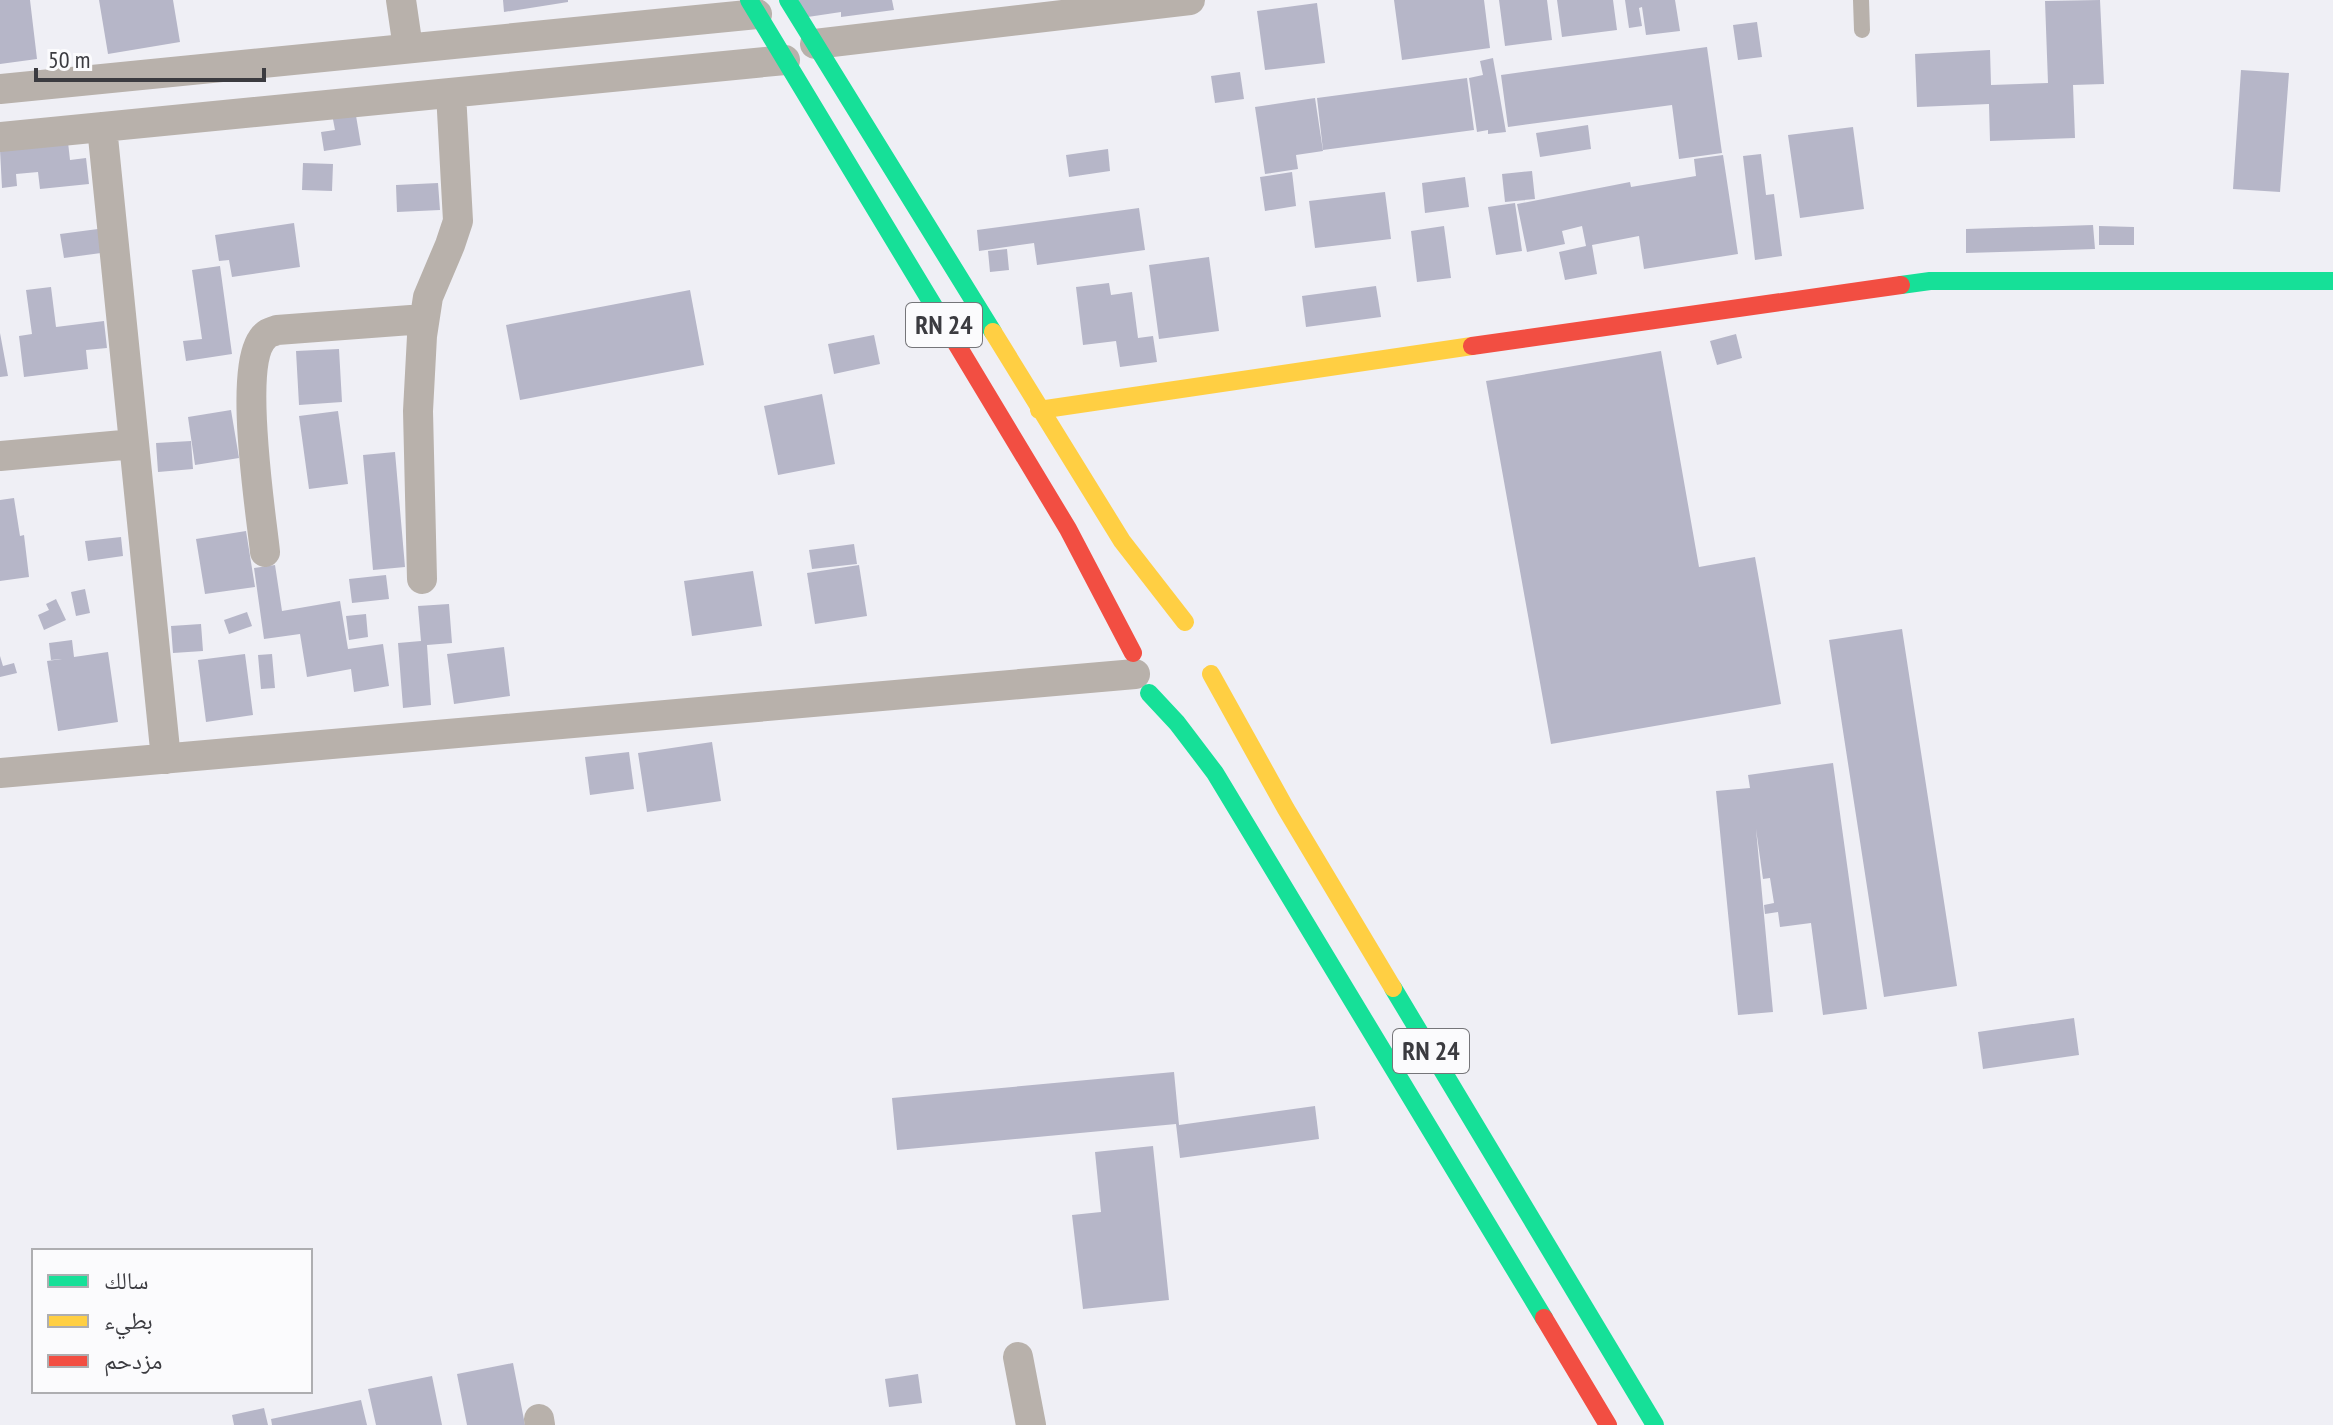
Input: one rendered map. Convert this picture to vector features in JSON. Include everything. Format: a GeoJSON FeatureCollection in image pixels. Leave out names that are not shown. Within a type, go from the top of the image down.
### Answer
{"type":"FeatureCollection","features":[{"type":"Feature","properties":{"kind":"main road","name":"RN 24"},"geometry":{"type":"LineString","coordinates":[[788,0],[1122,541],[1191,625],[1172,620],[1152,626],[1138,641],[1139,674],[1172,701],[1190,696],[1205,685],[1212,667],[1286,809],[1655,1425]]}},
{"type":"Feature","properties":{"kind":"main road","name":"RN 24"},"geometry":{"type":"LineString","coordinates":[[753,7],[1068,529],[1139,674],[1215,773],[1608,1425]]}},
{"type":"Feature","properties":{"kind":"main road"},"geometry":{"type":"LineString","coordinates":[[1039,410],[1689,313],[1930,281],[2333,281]]}},
{"type":"Feature","properties":{"kind":"street"},"geometry":{"type":"LineString","coordinates":[[401,0],[408,48]]}},
{"type":"Feature","properties":{"kind":"street"},"geometry":{"type":"LineString","coordinates":[[815,44],[1190,0]]}},
{"type":"Feature","properties":{"kind":"street"},"geometry":{"type":"LineString","coordinates":[[0,89],[408,48],[753,7]]}},
{"type":"Feature","properties":{"kind":"street"},"geometry":{"type":"LineString","coordinates":[[0,137],[785,60]]}},
{"type":"Feature","properties":{"kind":"street"},"geometry":{"type":"LineString","coordinates":[[422,579],[418,411],[424,319],[428,297],[458,221],[451,93]]}},
{"type":"Feature","properties":{"kind":"street"},"geometry":{"type":"LineString","coordinates":[[102,127],[166,759]]}},
{"type":"Feature","properties":{"kind":"street"},"geometry":{"type":"LineString","coordinates":[[265,552],[250,401],[255,353],[265,335],[277,330],[424,319]]}},
{"type":"Feature","properties":{"kind":"street"},"geometry":{"type":"LineString","coordinates":[[0,456],[134,444]]}},
{"type":"Feature","properties":{"kind":"street"},"geometry":{"type":"LineString","coordinates":[[0,773],[1139,674]]}},
{"type":"Feature","properties":{"kind":"street"},"geometry":{"type":"LineString","coordinates":[[1018,1357],[1031,1425]]}},
{"type":"Feature","properties":{"kind":"lane"},"geometry":{"type":"LineString","coordinates":[[1861,0],[1862,30]]}},
{"type":"Feature","properties":{"kind":"building"},"geometry":{"type":"Polygon","coordinates":[[[0,0],[30,0],[37,59],[0,64],[0,0]]]}},
{"type":"Feature","properties":{"kind":"building"},"geometry":{"type":"Polygon","coordinates":[[[99,0],[173,0],[180,42],[108,54],[99,0]]]}},
{"type":"Feature","properties":{"kind":"building"},"geometry":{"type":"Polygon","coordinates":[[[503,0],[568,0],[568,2],[504,12],[503,0]]]}},
{"type":"Feature","properties":{"kind":"building"},"geometry":{"type":"Polygon","coordinates":[[[799,0],[892,0],[894,10],[841,17],[841,12],[801,18],[799,0]]]}},
{"type":"Feature","properties":{"kind":"building"},"geometry":{"type":"Polygon","coordinates":[[[1394,0],[1484,0],[1490,48],[1402,60],[1394,0]]]}},
{"type":"Feature","properties":{"kind":"building"},"geometry":{"type":"Polygon","coordinates":[[[1499,0],[1547,0],[1552,40],[1505,46],[1499,0]]]}},
{"type":"Feature","properties":{"kind":"building"},"geometry":{"type":"Polygon","coordinates":[[[1557,0],[1613,0],[1617,30],[1562,37],[1557,0]]]}},
{"type":"Feature","properties":{"kind":"building"},"geometry":{"type":"Polygon","coordinates":[[[1625,0],[1675,0],[1680,31],[1646,35],[1642,7],[1639,8],[1642,26],[1629,28],[1625,0]]]}},
{"type":"Feature","properties":{"kind":"building"},"geometry":{"type":"Polygon","coordinates":[[[2100,0],[2104,84],[2073,85],[2075,138],[1990,141],[1989,104],[1917,107],[1915,54],[1990,50],[1991,85],[2048,83],[2045,1],[2100,0]]]}},
{"type":"Feature","properties":{"kind":"building"},"geometry":{"type":"Polygon","coordinates":[[[1317,3],[1325,63],[1265,70],[1257,11],[1317,3]]]}},
{"type":"Feature","properties":{"kind":"building"},"geometry":{"type":"Polygon","coordinates":[[[1757,22],[1762,57],[1738,60],[1733,25],[1757,22]]]}},
{"type":"Feature","properties":{"kind":"building"},"geometry":{"type":"Polygon","coordinates":[[[1707,47],[1722,153],[1679,159],[1672,105],[1508,127],[1501,75],[1707,47]]]}},
{"type":"Feature","properties":{"kind":"building"},"geometry":{"type":"Polygon","coordinates":[[[1493,58],[1506,132],[1488,134],[1488,130],[1477,132],[1469,78],[1483,75],[1480,61],[1493,58]]]}},
{"type":"Feature","properties":{"kind":"building"},"geometry":{"type":"Polygon","coordinates":[[[2241,70],[2289,73],[2280,192],[2233,189],[2241,70]]]}},
{"type":"Feature","properties":{"kind":"building"},"geometry":{"type":"Polygon","coordinates":[[[1240,72],[1244,99],[1215,103],[1211,76],[1240,72]]]}},
{"type":"Feature","properties":{"kind":"building"},"geometry":{"type":"Polygon","coordinates":[[[1467,78],[1474,130],[1323,150],[1317,98],[1467,78]]]}},
{"type":"Feature","properties":{"kind":"building"},"geometry":{"type":"Polygon","coordinates":[[[1315,98],[1323,151],[1296,155],[1298,169],[1265,174],[1255,107],[1315,98]]]}},
{"type":"Feature","properties":{"kind":"building"},"geometry":{"type":"Polygon","coordinates":[[[355,110],[361,145],[324,151],[321,132],[335,130],[332,114],[355,110]]]}},
{"type":"Feature","properties":{"kind":"building"},"geometry":{"type":"Polygon","coordinates":[[[1588,125],[1591,149],[1540,157],[1536,133],[1588,125]]]}},
{"type":"Feature","properties":{"kind":"building"},"geometry":{"type":"Polygon","coordinates":[[[1853,127],[1864,209],[1800,218],[1788,135],[1853,127]]]}},
{"type":"Feature","properties":{"kind":"building"},"geometry":{"type":"Polygon","coordinates":[[[68,142],[70,160],[86,158],[89,184],[40,189],[38,172],[16,174],[17,186],[2,188],[0,150],[68,142]]]}},
{"type":"Feature","properties":{"kind":"building"},"geometry":{"type":"Polygon","coordinates":[[[1108,149],[1110,171],[1069,177],[1066,155],[1108,149]]]}},
{"type":"Feature","properties":{"kind":"building"},"geometry":{"type":"Polygon","coordinates":[[[1761,154],[1766,195],[1774,194],[1782,256],[1755,260],[1743,156],[1761,154]]]}},
{"type":"Feature","properties":{"kind":"building"},"geometry":{"type":"Polygon","coordinates":[[[1723,155],[1738,254],[1644,269],[1639,236],[1592,245],[1597,274],[1565,280],[1559,252],[1586,246],[1582,226],[1562,231],[1565,244],[1527,252],[1517,204],[1630,182],[1631,187],[1696,176],[1694,159],[1723,155]]]}},
{"type":"Feature","properties":{"kind":"building"},"geometry":{"type":"Polygon","coordinates":[[[303,163],[333,164],[332,191],[302,190],[303,163]]]}},
{"type":"Feature","properties":{"kind":"building"},"geometry":{"type":"Polygon","coordinates":[[[1532,171],[1535,199],[1505,202],[1502,174],[1532,171]]]}},
{"type":"Feature","properties":{"kind":"building"},"geometry":{"type":"Polygon","coordinates":[[[1292,172],[1296,206],[1265,211],[1260,177],[1292,172]]]}},
{"type":"Feature","properties":{"kind":"building"},"geometry":{"type":"Polygon","coordinates":[[[1465,177],[1469,207],[1425,213],[1422,183],[1465,177]]]}},
{"type":"Feature","properties":{"kind":"building"},"geometry":{"type":"Polygon","coordinates":[[[438,183],[440,210],[397,212],[396,185],[438,183]]]}},
{"type":"Feature","properties":{"kind":"building"},"geometry":{"type":"Polygon","coordinates":[[[1385,192],[1391,239],[1315,248],[1309,201],[1385,192]]]}},
{"type":"Feature","properties":{"kind":"building"},"geometry":{"type":"Polygon","coordinates":[[[1515,203],[1522,251],[1496,255],[1488,207],[1515,203]]]}},
{"type":"Feature","properties":{"kind":"building"},"geometry":{"type":"Polygon","coordinates":[[[1139,208],[1145,250],[1037,265],[1034,243],[979,251],[977,230],[1139,208]]]}},
{"type":"Feature","properties":{"kind":"building"},"geometry":{"type":"Polygon","coordinates":[[[294,223],[300,267],[232,277],[229,260],[219,261],[215,235],[294,223]]]}},
{"type":"Feature","properties":{"kind":"building"},"geometry":{"type":"Polygon","coordinates":[[[2093,225],[2095,249],[1966,253],[1966,229],[2093,225]]]}},
{"type":"Feature","properties":{"kind":"building"},"geometry":{"type":"Polygon","coordinates":[[[1444,226],[1451,278],[1417,282],[1411,231],[1444,226]]]}},
{"type":"Feature","properties":{"kind":"building"},"geometry":{"type":"Polygon","coordinates":[[[2099,226],[2134,227],[2134,245],[2099,245],[2099,226]]]}},
{"type":"Feature","properties":{"kind":"building"},"geometry":{"type":"Polygon","coordinates":[[[98,229],[101,253],[64,258],[60,234],[98,229]]]}},
{"type":"Feature","properties":{"kind":"building"},"geometry":{"type":"Polygon","coordinates":[[[1007,249],[1009,270],[990,272],[988,251],[1007,249]]]}},
{"type":"Feature","properties":{"kind":"building"},"geometry":{"type":"Polygon","coordinates":[[[1209,257],[1219,331],[1159,339],[1149,265],[1209,257]]]}},
{"type":"Feature","properties":{"kind":"building"},"geometry":{"type":"Polygon","coordinates":[[[220,266],[232,354],[186,361],[183,341],[202,339],[192,270],[220,266]]]}},
{"type":"Feature","properties":{"kind":"building"},"geometry":{"type":"Polygon","coordinates":[[[1109,283],[1111,295],[1132,292],[1138,338],[1153,336],[1157,362],[1120,367],[1116,341],[1083,345],[1076,287],[1109,283]]]}},
{"type":"Feature","properties":{"kind":"building"},"geometry":{"type":"Polygon","coordinates":[[[1376,286],[1381,317],[1306,327],[1302,296],[1376,286]]]}},
{"type":"Feature","properties":{"kind":"building"},"geometry":{"type":"Polygon","coordinates":[[[51,287],[56,327],[104,321],[107,348],[86,350],[88,369],[24,377],[19,336],[32,334],[26,290],[51,287]]]}},
{"type":"Feature","properties":{"kind":"building"},"geometry":{"type":"Polygon","coordinates":[[[690,290],[704,365],[520,400],[506,325],[690,290]]]}},
{"type":"Feature","properties":{"kind":"building"},"geometry":{"type":"Polygon","coordinates":[[[0,333],[8,376],[0,377],[0,333]]]}},
{"type":"Feature","properties":{"kind":"building"},"geometry":{"type":"Polygon","coordinates":[[[1736,334],[1742,358],[1717,365],[1710,341],[1736,334]]]}},
{"type":"Feature","properties":{"kind":"building"},"geometry":{"type":"Polygon","coordinates":[[[874,335],[880,364],[834,374],[828,344],[874,335]]]}},
{"type":"Feature","properties":{"kind":"building"},"geometry":{"type":"Polygon","coordinates":[[[339,349],[342,402],[299,405],[296,351],[339,349]]]}},
{"type":"Feature","properties":{"kind":"building"},"geometry":{"type":"Polygon","coordinates":[[[1661,351],[1699,567],[1755,557],[1781,704],[1551,744],[1486,381],[1661,351]]]}},
{"type":"Feature","properties":{"kind":"building"},"geometry":{"type":"Polygon","coordinates":[[[822,394],[835,464],[778,475],[764,406],[822,394]]]}},
{"type":"Feature","properties":{"kind":"building"},"geometry":{"type":"Polygon","coordinates":[[[231,410],[239,458],[195,465],[188,417],[231,410]]]}},
{"type":"Feature","properties":{"kind":"building"},"geometry":{"type":"Polygon","coordinates":[[[338,411],[348,484],[309,489],[299,416],[338,411]]]}},
{"type":"Feature","properties":{"kind":"building"},"geometry":{"type":"Polygon","coordinates":[[[191,441],[193,469],[158,472],[156,443],[191,441]]]}},
{"type":"Feature","properties":{"kind":"building"},"geometry":{"type":"Polygon","coordinates":[[[395,452],[405,567],[373,570],[363,455],[395,452]]]}},
{"type":"Feature","properties":{"kind":"building"},"geometry":{"type":"Polygon","coordinates":[[[14,498],[20,536],[24,535],[29,577],[0,581],[0,500],[14,498]]]}},
{"type":"Feature","properties":{"kind":"building"},"geometry":{"type":"Polygon","coordinates":[[[246,531],[255,587],[205,594],[196,539],[246,531]]]}},
{"type":"Feature","properties":{"kind":"building"},"geometry":{"type":"Polygon","coordinates":[[[121,537],[123,556],[88,561],[85,541],[121,537]]]}},
{"type":"Feature","properties":{"kind":"building"},"geometry":{"type":"Polygon","coordinates":[[[854,544],[857,564],[812,569],[809,550],[854,544]]]}},
{"type":"Feature","properties":{"kind":"building"},"geometry":{"type":"Polygon","coordinates":[[[275,565],[282,611],[340,601],[348,649],[383,644],[389,686],[354,692],[351,669],[307,677],[300,634],[264,639],[254,568],[275,565]]]}},
{"type":"Feature","properties":{"kind":"building"},"geometry":{"type":"Polygon","coordinates":[[[859,565],[867,616],[815,624],[807,573],[859,565]]]}},
{"type":"Feature","properties":{"kind":"building"},"geometry":{"type":"Polygon","coordinates":[[[753,571],[762,626],[692,636],[684,581],[753,571]]]}},
{"type":"Feature","properties":{"kind":"building"},"geometry":{"type":"Polygon","coordinates":[[[386,575],[389,599],[352,603],[349,579],[386,575]]]}},
{"type":"Feature","properties":{"kind":"building"},"geometry":{"type":"Polygon","coordinates":[[[85,589],[90,613],[76,616],[71,592],[85,589]]]}},
{"type":"Feature","properties":{"kind":"building"},"geometry":{"type":"Polygon","coordinates":[[[56,599],[66,620],[44,630],[38,615],[49,610],[46,604],[56,599]]]}},
{"type":"Feature","properties":{"kind":"building"},"geometry":{"type":"Polygon","coordinates":[[[449,604],[452,643],[427,645],[431,705],[403,708],[398,643],[421,641],[418,606],[449,604]]]}},
{"type":"Feature","properties":{"kind":"building"},"geometry":{"type":"Polygon","coordinates":[[[247,612],[252,626],[229,634],[224,620],[247,612]]]}},
{"type":"Feature","properties":{"kind":"building"},"geometry":{"type":"Polygon","coordinates":[[[366,614],[368,637],[349,640],[346,616],[366,614]]]}},
{"type":"Feature","properties":{"kind":"building"},"geometry":{"type":"Polygon","coordinates":[[[201,624],[203,651],[173,653],[171,626],[201,624]]]}},
{"type":"Feature","properties":{"kind":"building"},"geometry":{"type":"Polygon","coordinates":[[[1902,629],[1957,986],[1884,997],[1829,640],[1902,629]]]}},
{"type":"Feature","properties":{"kind":"building"},"geometry":{"type":"Polygon","coordinates":[[[72,640],[74,657],[108,652],[118,722],[58,731],[47,661],[62,659],[51,660],[49,643],[72,640]]]}},
{"type":"Feature","properties":{"kind":"building"},"geometry":{"type":"Polygon","coordinates":[[[504,647],[510,696],[454,704],[447,654],[504,647]]]}},
{"type":"Feature","properties":{"kind":"building"},"geometry":{"type":"Polygon","coordinates":[[[245,654],[253,715],[206,722],[198,660],[245,654]]]}},
{"type":"Feature","properties":{"kind":"building"},"geometry":{"type":"Polygon","coordinates":[[[272,654],[275,688],[261,689],[258,655],[272,654]]]}},
{"type":"Feature","properties":{"kind":"building"},"geometry":{"type":"Polygon","coordinates":[[[0,656],[3,666],[14,663],[17,673],[0,677],[0,656]]]}},
{"type":"Feature","properties":{"kind":"building"},"geometry":{"type":"Polygon","coordinates":[[[712,742],[721,801],[647,812],[638,753],[712,742]]]}},
{"type":"Feature","properties":{"kind":"building"},"geometry":{"type":"Polygon","coordinates":[[[629,752],[634,789],[590,795],[585,757],[629,752]]]}},
{"type":"Feature","properties":{"kind":"building"},"geometry":{"type":"Polygon","coordinates":[[[1833,763],[1867,1009],[1823,1015],[1811,923],[1780,927],[1778,912],[1765,914],[1764,905],[1774,903],[1770,878],[1763,879],[1756,829],[1773,1012],[1738,1015],[1716,791],[1750,788],[1748,775],[1833,763]]]}},
{"type":"Feature","properties":{"kind":"building"},"geometry":{"type":"Polygon","coordinates":[[[2074,1018],[2079,1055],[1983,1069],[1978,1032],[2074,1018]]]}},
{"type":"Feature","properties":{"kind":"building"},"geometry":{"type":"Polygon","coordinates":[[[1174,1072],[1179,1125],[1315,1106],[1319,1139],[1180,1158],[1176,1124],[897,1150],[892,1098],[1174,1072]]]}},
{"type":"Feature","properties":{"kind":"building"},"geometry":{"type":"Polygon","coordinates":[[[1153,1146],[1169,1300],[1083,1309],[1072,1215],[1101,1212],[1095,1152],[1153,1146]]]}},
{"type":"Feature","properties":{"kind":"building"},"geometry":{"type":"Polygon","coordinates":[[[513,1363],[525,1425],[467,1425],[457,1374],[513,1363]]]}},
{"type":"Feature","properties":{"kind":"building"},"geometry":{"type":"Polygon","coordinates":[[[918,1374],[922,1403],[889,1407],[885,1379],[918,1374]]]}},
{"type":"Feature","properties":{"kind":"building"},"geometry":{"type":"Polygon","coordinates":[[[432,1376],[442,1425],[376,1425],[368,1389],[432,1376]]]}},
{"type":"Feature","properties":{"kind":"building"},"geometry":{"type":"Polygon","coordinates":[[[361,1400],[367,1425],[272,1425],[271,1419],[361,1400]]]}},
{"type":"Feature","properties":{"kind":"building"},"geometry":{"type":"Polygon","coordinates":[[[264,1408],[268,1425],[234,1425],[232,1415],[264,1408]]]}},
{"type":"Feature","properties":{"kind":"traffic: fast"},"geometry":{"type":"LineString","coordinates":[[749,0],[950,333]]}},
{"type":"Feature","properties":{"kind":"traffic: fast"},"geometry":{"type":"LineString","coordinates":[[788,0],[993,332]]}},
{"type":"Feature","properties":{"kind":"traffic: fast"},"geometry":{"type":"LineString","coordinates":[[1901,285],[1930,281],[2333,281]]}},
{"type":"Feature","properties":{"kind":"traffic: fast"},"geometry":{"type":"LineString","coordinates":[[1149,693],[1177,723],[1215,773],[1544,1318]]}},
{"type":"Feature","properties":{"kind":"traffic: fast"},"geometry":{"type":"LineString","coordinates":[[1393,988],[1655,1425]]}},
{"type":"Feature","properties":{"kind":"traffic: slow"},"geometry":{"type":"LineString","coordinates":[[993,332],[1122,541],[1185,622]]}},
{"type":"Feature","properties":{"kind":"traffic: slow"},"geometry":{"type":"LineString","coordinates":[[1039,410],[1472,346]]}},
{"type":"Feature","properties":{"kind":"traffic: slow"},"geometry":{"type":"LineString","coordinates":[[1211,674],[1286,809],[1393,988]]}},
{"type":"Feature","properties":{"kind":"traffic: jam"},"geometry":{"type":"LineString","coordinates":[[1472,346],[1901,285]]}},
{"type":"Feature","properties":{"kind":"traffic: jam"},"geometry":{"type":"LineString","coordinates":[[950,333],[1068,529],[1133,653]]}},
{"type":"Feature","properties":{"kind":"traffic: jam"},"geometry":{"type":"LineString","coordinates":[[1544,1318],[1608,1425]]}}]}
